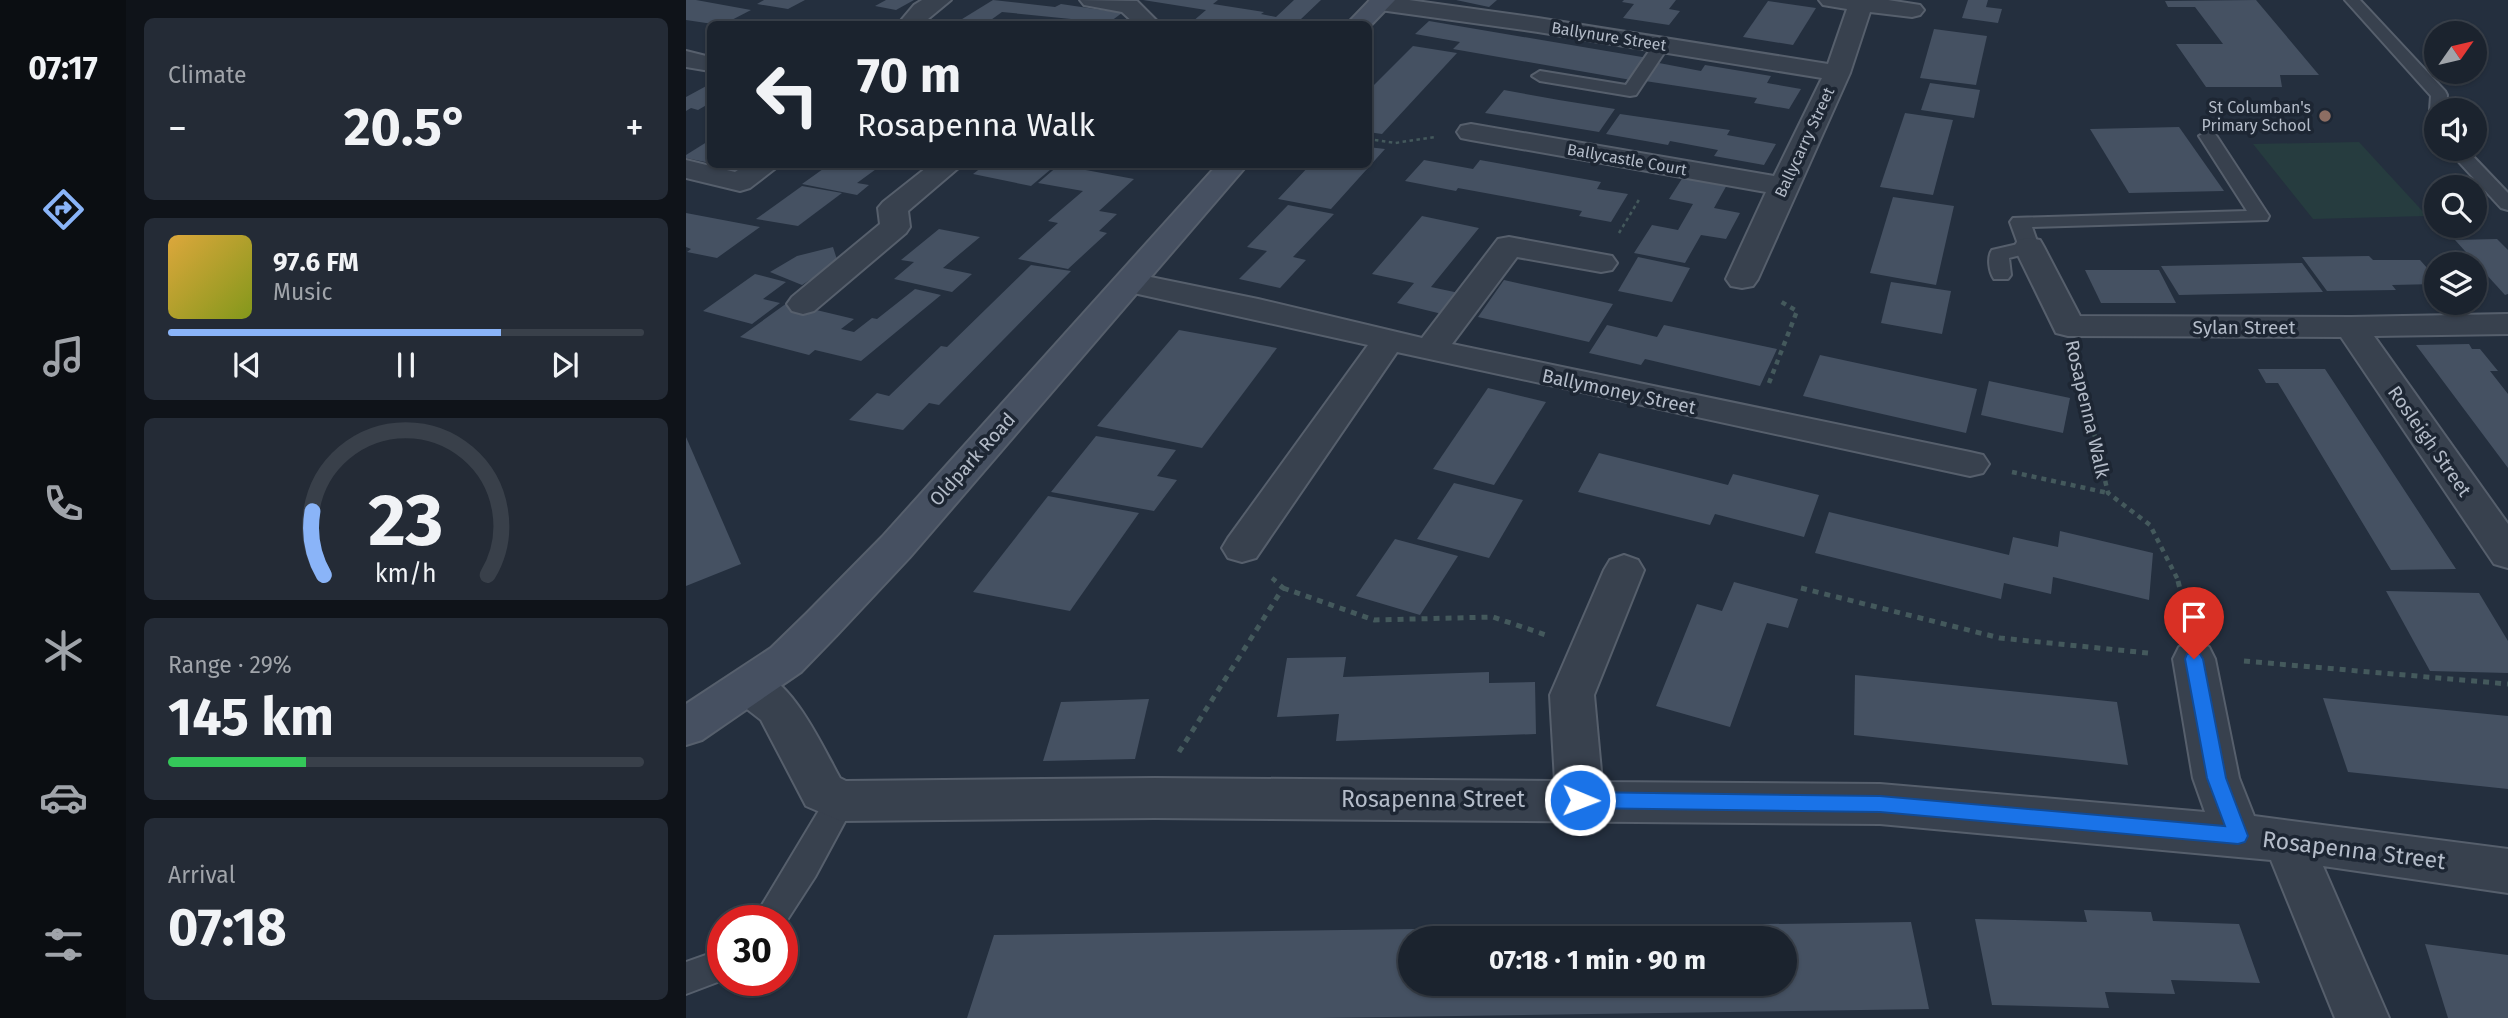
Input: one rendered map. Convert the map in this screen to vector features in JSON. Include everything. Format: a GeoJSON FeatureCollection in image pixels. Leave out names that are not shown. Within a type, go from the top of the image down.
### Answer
{"type":"FeatureCollection","features":[{"type":"Feature","properties":{"kind":"main road"},"geometry":{"type":"LineString","coordinates":[[1362,21],[1382,1]]}},
{"type":"Feature","properties":{"kind":"main road","name":"Oldpark Road"},"geometry":{"type":"LineString","coordinates":[[686,727],[786,660],[896,547],[1229,168]]}},
{"type":"Feature","properties":{"kind":"street"},"geometry":{"type":"LineString","coordinates":[[913,21],[922,10],[939,0]]}},
{"type":"Feature","properties":{"kind":"street"},"geometry":{"type":"LineString","coordinates":[[1092,0],[1129,6],[1145,21]]}},
{"type":"Feature","properties":{"kind":"street"},"geometry":{"type":"LineString","coordinates":[[1831,0],[1912,10]]}},
{"type":"Feature","properties":{"kind":"street","name":"Ballynure Street"},"geometry":{"type":"LineString","coordinates":[[1382,1],[1546,17],[1662,44],[1837,73]]}},
{"type":"Feature","properties":{"kind":"street","name":"Ballycarry Street"},"geometry":{"type":"LineString","coordinates":[[1742,279],[1837,73],[1861,4]]}},
{"type":"Feature","properties":{"kind":"street"},"geometry":{"type":"LineString","coordinates":[[686,59],[707,63]]}},
{"type":"Feature","properties":{"kind":"street","name":"Ballycastle Court"},"geometry":{"type":"LineString","coordinates":[[1471,132],[1783,186]]}},
{"type":"Feature","properties":{"kind":"street"},"geometry":{"type":"LineString","coordinates":[[686,169],[740,182],[761,168]]}},
{"type":"Feature","properties":{"kind":"street"},"geometry":{"type":"LineString","coordinates":[[803,304],[895,227],[893,208],[944,168]]}},
{"type":"Feature","properties":{"kind":"street"},"geometry":{"type":"LineString","coordinates":[[1430,350],[1509,246],[1601,263]]}},
{"type":"Feature","properties":{"kind":"street"},"geometry":{"type":"LineString","coordinates":[[2029,247],[2068,326]]}},
{"type":"Feature","properties":{"kind":"street","name":"Ballymoney Street"},"geometry":{"type":"LineString","coordinates":[[1131,283],[1258,309],[1388,341],[1970,464]]}},
{"type":"Feature","properties":{"kind":"street","name":"Sylan Street"},"geometry":{"type":"LineString","coordinates":[[2068,326],[2351,327],[2508,324]]}},
{"type":"Feature","properties":{"kind":"street","name":"Rosleigh Street"},"geometry":{"type":"LineString","coordinates":[[2351,327],[2508,554]]}},
{"type":"Feature","properties":{"kind":"street"},"geometry":{"type":"LineString","coordinates":[[1242,548],[1388,341]]}},
{"type":"Feature","properties":{"kind":"street"},"geometry":{"type":"LineString","coordinates":[[1580,800],[1572,695],[1623,570]]}},
{"type":"Feature","properties":{"kind":"street"},"geometry":{"type":"LineString","coordinates":[[2194,659],[2216,778],[2238,836]]}},
{"type":"Feature","properties":{"kind":"street"},"geometry":{"type":"LineString","coordinates":[[748,687],[777,707],[823,792],[841,801]]}},
{"type":"Feature","properties":{"kind":"street","name":"Rosapenna Street"},"geometry":{"type":"LineString","coordinates":[[841,801],[1155,798],[1880,804],[2287,840],[2508,871]]}},
{"type":"Feature","properties":{"kind":"street"},"geometry":{"type":"LineString","coordinates":[[2287,840],[2362,1018]]}},
{"type":"Feature","properties":{"kind":"lane"},"geometry":{"type":"LineString","coordinates":[[2352,0],[2439,98]]}},
{"type":"Feature","properties":{"kind":"lane"},"geometry":{"type":"LineString","coordinates":[[1540,76],[1630,91],[1662,44]]}},
{"type":"Feature","properties":{"kind":"lane"},"geometry":{"type":"LineString","coordinates":[[2001,275],[1999,254],[2029,247],[2020,222],[2260,216],[2208,136]]}},
{"type":"Feature","properties":{"kind":"lane"},"geometry":{"type":"LineString","coordinates":[[2467,161],[2508,204]]}},
{"type":"Feature","properties":{"kind":"lane"},"geometry":{"type":"LineString","coordinates":[[779,905],[841,801]]}},
{"type":"Feature","properties":{"kind":"lane"},"geometry":{"type":"LineString","coordinates":[[686,978],[707,970]]}},
{"type":"Feature","properties":{"kind":"path"},"geometry":{"type":"LineString","coordinates":[[1372,140],[1395,143],[1471,132]]}},
{"type":"Feature","properties":{"kind":"path"},"geometry":{"type":"LineString","coordinates":[[1601,263],[1659,164]]}},
{"type":"Feature","properties":{"kind":"path"},"geometry":{"type":"LineString","coordinates":[[1742,279],[1797,311],[1755,420]]}},
{"type":"Feature","properties":{"kind":"path","name":"Rosapenna Walk"},"geometry":{"type":"LineString","coordinates":[[2068,326],[2108,493],[2150,525],[2182,589],[2194,659]]}},
{"type":"Feature","properties":{"kind":"path"},"geometry":{"type":"LineString","coordinates":[[1970,464],[2108,493]]}},
{"type":"Feature","properties":{"kind":"path"},"geometry":{"type":"LineString","coordinates":[[1242,548],[1283,589],[1374,620],[1493,617],[1591,650]]}},
{"type":"Feature","properties":{"kind":"path"},"geometry":{"type":"LineString","coordinates":[[1801,587],[2000,638],[2194,659],[2264,662],[2508,684]]}},
{"type":"Feature","properties":{"kind":"path"},"geometry":{"type":"LineString","coordinates":[[1155,798],[1174,759],[1283,589]]}},
{"type":"Feature","properties":{"kind":"green space"},"geometry":{"type":"Polygon","coordinates":[[[2359,142],[2424,213],[2424,216],[2313,219],[2253,144],[2359,142]]]}},
{"type":"Feature","properties":{"kind":"building"},"geometry":{"type":"Polygon","coordinates":[[[686,0],[751,10],[730,21],[707,21],[707,23],[686,20],[686,0]]]}},
{"type":"Feature","properties":{"kind":"building"},"geometry":{"type":"Polygon","coordinates":[[[764,0],[805,0],[788,9],[757,4],[764,0]]]}},
{"type":"Feature","properties":{"kind":"building"},"geometry":{"type":"Polygon","coordinates":[[[886,0],[914,0],[896,10],[875,6],[886,0]]]}},
{"type":"Feature","properties":{"kind":"building"},"geometry":{"type":"Polygon","coordinates":[[[993,0],[1055,7],[1061,4],[1122,13],[1111,21],[1080,21],[1002,12],[989,21],[959,21],[993,0]]]}},
{"type":"Feature","properties":{"kind":"building"},"geometry":{"type":"Polygon","coordinates":[[[1143,0],[1218,0],[1213,4],[1264,12],[1261,14],[1276,17],[1294,0],[1321,0],[1300,20],[1304,21],[1193,21],[1206,10],[1143,0]]]}},
{"type":"Feature","properties":{"kind":"building"},"geometry":{"type":"Polygon","coordinates":[[[1456,0],[1497,0],[1489,7],[1456,0]]]}},
{"type":"Feature","properties":{"kind":"building"},"geometry":{"type":"Polygon","coordinates":[[[1676,0],[1669,9],[1680,11],[1669,25],[1623,18],[1634,4],[1622,2],[1676,0]]]}},
{"type":"Feature","properties":{"kind":"building"},"geometry":{"type":"Polygon","coordinates":[[[1968,0],[1988,0],[1986,7],[2002,9],[1998,23],[1962,18],[1968,0]]]}},
{"type":"Feature","properties":{"kind":"building"},"geometry":{"type":"Polygon","coordinates":[[[2256,0],[2319,75],[2280,75],[2282,87],[2206,87],[2176,44],[2223,44],[2195,7],[2168,7],[2165,1],[2256,0]]]}},
{"type":"Feature","properties":{"kind":"building"},"geometry":{"type":"Polygon","coordinates":[[[1768,1],[1816,8],[1793,45],[1743,37],[1768,1]]]}},
{"type":"Feature","properties":{"kind":"building"},"geometry":{"type":"Polygon","coordinates":[[[1429,21],[1648,58],[1631,80],[1453,49],[1460,42],[1415,34],[1429,21]]]}},
{"type":"Feature","properties":{"kind":"building"},"geometry":{"type":"Polygon","coordinates":[[[1934,29],[1987,36],[1976,85],[1920,78],[1934,29]]]}},
{"type":"Feature","properties":{"kind":"building"},"geometry":{"type":"Polygon","coordinates":[[[1413,46],[1457,53],[1382,134],[1372,133],[1372,87],[1413,46]]]}},
{"type":"Feature","properties":{"kind":"building"},"geometry":{"type":"Polygon","coordinates":[[[1659,63],[1701,71],[1705,65],[1771,76],[1767,83],[1801,89],[1789,109],[1754,103],[1757,98],[1645,81],[1659,63]]]}},
{"type":"Feature","properties":{"kind":"building"},"geometry":{"type":"Polygon","coordinates":[[[1930,83],[1980,90],[1974,118],[1921,110],[1930,83]]]}},
{"type":"Feature","properties":{"kind":"building"},"geometry":{"type":"Polygon","coordinates":[[[707,86],[707,105],[698,110],[691,108],[686,111],[686,97],[707,86]]]}},
{"type":"Feature","properties":{"kind":"building"},"geometry":{"type":"Polygon","coordinates":[[[1504,90],[1615,109],[1599,132],[1485,113],[1504,90]]]}},
{"type":"Feature","properties":{"kind":"building"},"geometry":{"type":"Polygon","coordinates":[[[1905,113],[1953,120],[1933,195],[1880,187],[1905,113]]]}},
{"type":"Feature","properties":{"kind":"building"},"geometry":{"type":"Polygon","coordinates":[[[1620,114],[1730,130],[1727,135],[1776,144],[1764,165],[1714,156],[1718,150],[1670,141],[1668,145],[1606,134],[1620,114]]]}},
{"type":"Feature","properties":{"kind":"building"},"geometry":{"type":"Polygon","coordinates":[[[2179,127],[2224,191],[2129,193],[2090,129],[2179,127]]]}},
{"type":"Feature","properties":{"kind":"building"},"geometry":{"type":"Polygon","coordinates":[[[707,142],[707,162],[686,158],[686,155],[707,142]]]}},
{"type":"Feature","properties":{"kind":"building"},"geometry":{"type":"Polygon","coordinates":[[[1372,147],[1385,149],[1372,163],[1372,147]]]}},
{"type":"Feature","properties":{"kind":"building"},"geometry":{"type":"Polygon","coordinates":[[[1424,160],[1473,169],[1480,160],[1601,182],[1597,189],[1628,194],[1611,222],[1579,216],[1582,211],[1405,181],[1424,160]]]}},
{"type":"Feature","properties":{"kind":"building"},"geometry":{"type":"Polygon","coordinates":[[[824,168],[878,168],[857,183],[869,185],[857,195],[802,184],[824,168]]]}},
{"type":"Feature","properties":{"kind":"building"},"geometry":{"type":"Polygon","coordinates":[[[981,168],[1052,168],[1031,186],[973,174],[981,168]]]}},
{"type":"Feature","properties":{"kind":"building"},"geometry":{"type":"Polygon","coordinates":[[[1056,168],[1075,168],[1134,179],[1099,211],[1117,214],[1099,231],[1107,233],[1068,269],[1018,259],[1058,223],[1048,221],[1083,191],[1038,183],[1056,168]]]}},
{"type":"Feature","properties":{"kind":"building"},"geometry":{"type":"Polygon","coordinates":[[[1307,168],[1368,168],[1331,209],[1278,199],[1307,168]]]}},
{"type":"Feature","properties":{"kind":"building"},"geometry":{"type":"Polygon","coordinates":[[[1685,174],[1728,183],[1714,208],[1740,213],[1726,239],[1701,235],[1685,263],[1634,253],[1652,225],[1678,230],[1693,204],[1669,199],[1685,174]]]}},
{"type":"Feature","properties":{"kind":"building"},"geometry":{"type":"Polygon","coordinates":[[[802,186],[842,193],[798,226],[756,219],[802,186]]]}},
{"type":"Feature","properties":{"kind":"building"},"geometry":{"type":"Polygon","coordinates":[[[1893,197],[1954,206],[1936,285],[1870,273],[1893,197]]]}},
{"type":"Feature","properties":{"kind":"building"},"geometry":{"type":"Polygon","coordinates":[[[1288,205],[1334,214],[1293,257],[1306,260],[1280,288],[1239,279],[1267,251],[1247,247],[1288,205]]]}},
{"type":"Feature","properties":{"kind":"building"},"geometry":{"type":"Polygon","coordinates":[[[686,213],[760,227],[717,258],[687,252],[691,249],[686,247],[686,213]]]}},
{"type":"Feature","properties":{"kind":"building"},"geometry":{"type":"Polygon","coordinates":[[[1422,216],[1479,228],[1431,287],[1459,293],[1442,314],[1397,303],[1414,283],[1372,274],[1422,216]]]}},
{"type":"Feature","properties":{"kind":"building"},"geometry":{"type":"Polygon","coordinates":[[[939,229],[980,237],[943,268],[972,274],[952,292],[894,279],[914,262],[901,260],[939,229]]]}},
{"type":"Feature","properties":{"kind":"building"},"geometry":{"type":"Polygon","coordinates":[[[2497,239],[2508,250],[2508,294],[2505,295],[2487,275],[2487,252],[2466,252],[2455,240],[2497,239]]]}},
{"type":"Feature","properties":{"kind":"building"},"geometry":{"type":"Polygon","coordinates":[[[833,247],[840,269],[819,274],[802,285],[770,272],[797,256],[833,247]]]}},
{"type":"Feature","properties":{"kind":"building"},"geometry":{"type":"Polygon","coordinates":[[[2369,256],[2373,260],[2420,260],[2424,264],[2424,284],[2392,285],[2396,290],[2327,291],[2302,257],[2369,256]]]}},
{"type":"Feature","properties":{"kind":"building"},"geometry":{"type":"Polygon","coordinates":[[[1638,257],[1690,268],[1672,302],[1618,291],[1638,257]]]}},
{"type":"Feature","properties":{"kind":"building"},"geometry":{"type":"Polygon","coordinates":[[[2302,263],[2323,292],[2179,295],[2161,266],[2302,263]]]}},
{"type":"Feature","properties":{"kind":"building"},"geometry":{"type":"Polygon","coordinates":[[[1031,265],[1071,271],[939,405],[929,403],[903,430],[849,420],[877,393],[889,396],[941,346],[947,347],[1031,265]]]}},
{"type":"Feature","properties":{"kind":"building"},"geometry":{"type":"Polygon","coordinates":[[[2085,270],[2159,270],[2176,303],[2101,303],[2085,270]]]}},
{"type":"Feature","properties":{"kind":"building"},"geometry":{"type":"Polygon","coordinates":[[[755,274],[786,282],[763,299],[780,303],[752,324],[703,311],[755,274]]]}},
{"type":"Feature","properties":{"kind":"building"},"geometry":{"type":"Polygon","coordinates":[[[1504,280],[1613,304],[1589,342],[1478,317],[1504,280]]]}},
{"type":"Feature","properties":{"kind":"building"},"geometry":{"type":"Polygon","coordinates":[[[1891,282],[1951,291],[1942,334],[1881,323],[1891,282]]]}},
{"type":"Feature","properties":{"kind":"building"},"geometry":{"type":"Polygon","coordinates":[[[915,289],[941,295],[861,361],[815,350],[809,355],[740,337],[787,303],[854,319],[841,329],[854,332],[872,318],[877,319],[915,289]]]}},
{"type":"Feature","properties":{"kind":"building"},"geometry":{"type":"Polygon","coordinates":[[[1607,325],[1657,337],[1664,325],[1777,349],[1760,386],[1645,359],[1641,365],[1589,353],[1607,325]]]}},
{"type":"Feature","properties":{"kind":"building"},"geometry":{"type":"Polygon","coordinates":[[[1179,330],[1277,348],[1202,448],[1097,426],[1179,330]]]}},
{"type":"Feature","properties":{"kind":"building"},"geometry":{"type":"Polygon","coordinates":[[[2469,344],[2472,349],[2480,349],[2498,371],[2490,371],[2508,394],[2508,468],[2416,345],[2469,344]]]}},
{"type":"Feature","properties":{"kind":"building"},"geometry":{"type":"Polygon","coordinates":[[[1820,355],[1977,389],[1966,433],[1803,396],[1820,355]]]}},
{"type":"Feature","properties":{"kind":"building"},"geometry":{"type":"Polygon","coordinates":[[[2258,369],[2325,369],[2456,569],[2391,570],[2278,383],[2266,383],[2258,369]]]}},
{"type":"Feature","properties":{"kind":"building"},"geometry":{"type":"Polygon","coordinates":[[[1989,381],[2070,398],[2063,433],[1981,415],[1989,381]]]}},
{"type":"Feature","properties":{"kind":"building"},"geometry":{"type":"Polygon","coordinates":[[[1488,388],[1546,402],[1494,485],[1433,469],[1488,388]]]}},
{"type":"Feature","properties":{"kind":"building"},"geometry":{"type":"Polygon","coordinates":[[[1096,436],[1176,450],[1157,476],[1177,480],[1154,511],[1051,492],[1096,436]]]}},
{"type":"Feature","properties":{"kind":"building"},"geometry":{"type":"Polygon","coordinates":[[[686,437],[741,564],[686,586],[686,437]]]}},
{"type":"Feature","properties":{"kind":"building"},"geometry":{"type":"Polygon","coordinates":[[[1599,453],[1728,485],[1733,474],[1819,495],[1804,537],[1715,514],[1710,525],[1578,492],[1599,453]]]}},
{"type":"Feature","properties":{"kind":"building"},"geometry":{"type":"Polygon","coordinates":[[[1454,483],[1523,500],[1489,558],[1417,539],[1454,483]]]}},
{"type":"Feature","properties":{"kind":"building"},"geometry":{"type":"Polygon","coordinates":[[[1048,496],[1139,513],[1070,611],[973,592],[1048,496]]]}},
{"type":"Feature","properties":{"kind":"building"},"geometry":{"type":"Polygon","coordinates":[[[1829,512],[2009,555],[2013,537],[2058,547],[2060,531],[2153,553],[2149,600],[2053,577],[2051,594],[2004,583],[2001,599],[1815,553],[1829,512]]]}},
{"type":"Feature","properties":{"kind":"building"},"geometry":{"type":"Polygon","coordinates":[[[1395,539],[1458,556],[1420,615],[1356,596],[1395,539]]]}},
{"type":"Feature","properties":{"kind":"building"},"geometry":{"type":"Polygon","coordinates":[[[1734,582],[1798,599],[1788,628],[1767,623],[1730,727],[1656,706],[1697,604],[1722,611],[1734,582]]]}},
{"type":"Feature","properties":{"kind":"building"},"geometry":{"type":"Polygon","coordinates":[[[2386,591],[2479,593],[2508,641],[2508,673],[2430,671],[2386,591]]]}},
{"type":"Feature","properties":{"kind":"building"},"geometry":{"type":"Polygon","coordinates":[[[1346,657],[1343,677],[1489,672],[1489,683],[1535,682],[1536,734],[1336,741],[1339,714],[1277,717],[1287,658],[1346,657]]]}},
{"type":"Feature","properties":{"kind":"building"},"geometry":{"type":"Polygon","coordinates":[[[1855,675],[2117,702],[2128,765],[1854,735],[1855,675]]]}},
{"type":"Feature","properties":{"kind":"building"},"geometry":{"type":"Polygon","coordinates":[[[2323,698],[2508,716],[2508,789],[2348,772],[2323,698]]]}},
{"type":"Feature","properties":{"kind":"building"},"geometry":{"type":"Polygon","coordinates":[[[1149,699],[1135,759],[1043,761],[1061,702],[1149,699]]]}},
{"type":"Feature","properties":{"kind":"building"},"geometry":{"type":"Polygon","coordinates":[[[2084,910],[2151,912],[2153,921],[2239,924],[2260,983],[2171,980],[2175,994],[2105,992],[2109,1008],[1992,1005],[1975,919],[2087,922],[2084,910]]]}},
{"type":"Feature","properties":{"kind":"building"},"geometry":{"type":"Polygon","coordinates":[[[1911,922],[1929,1009],[1319,1018],[967,1018],[994,935],[1398,929],[1398,996],[1797,996],[1797,926],[1629,926],[1911,922]]]}},
{"type":"Feature","properties":{"kind":"building"},"geometry":{"type":"Polygon","coordinates":[[[2425,944],[2508,955],[2508,1018],[2448,1018],[2425,944]]]}},
{"type":"Feature","properties":{"kind":"place","name":"St Columban's Primary School"},"geometry":{"type":"Point","coordinates":[2325,116]}},
{"type":"Feature","properties":{"kind":"route"},"geometry":{"type":"LineString","coordinates":[[1580,800],[1880,804],[2238,836],[2216,778],[2194,659]]}}]}
